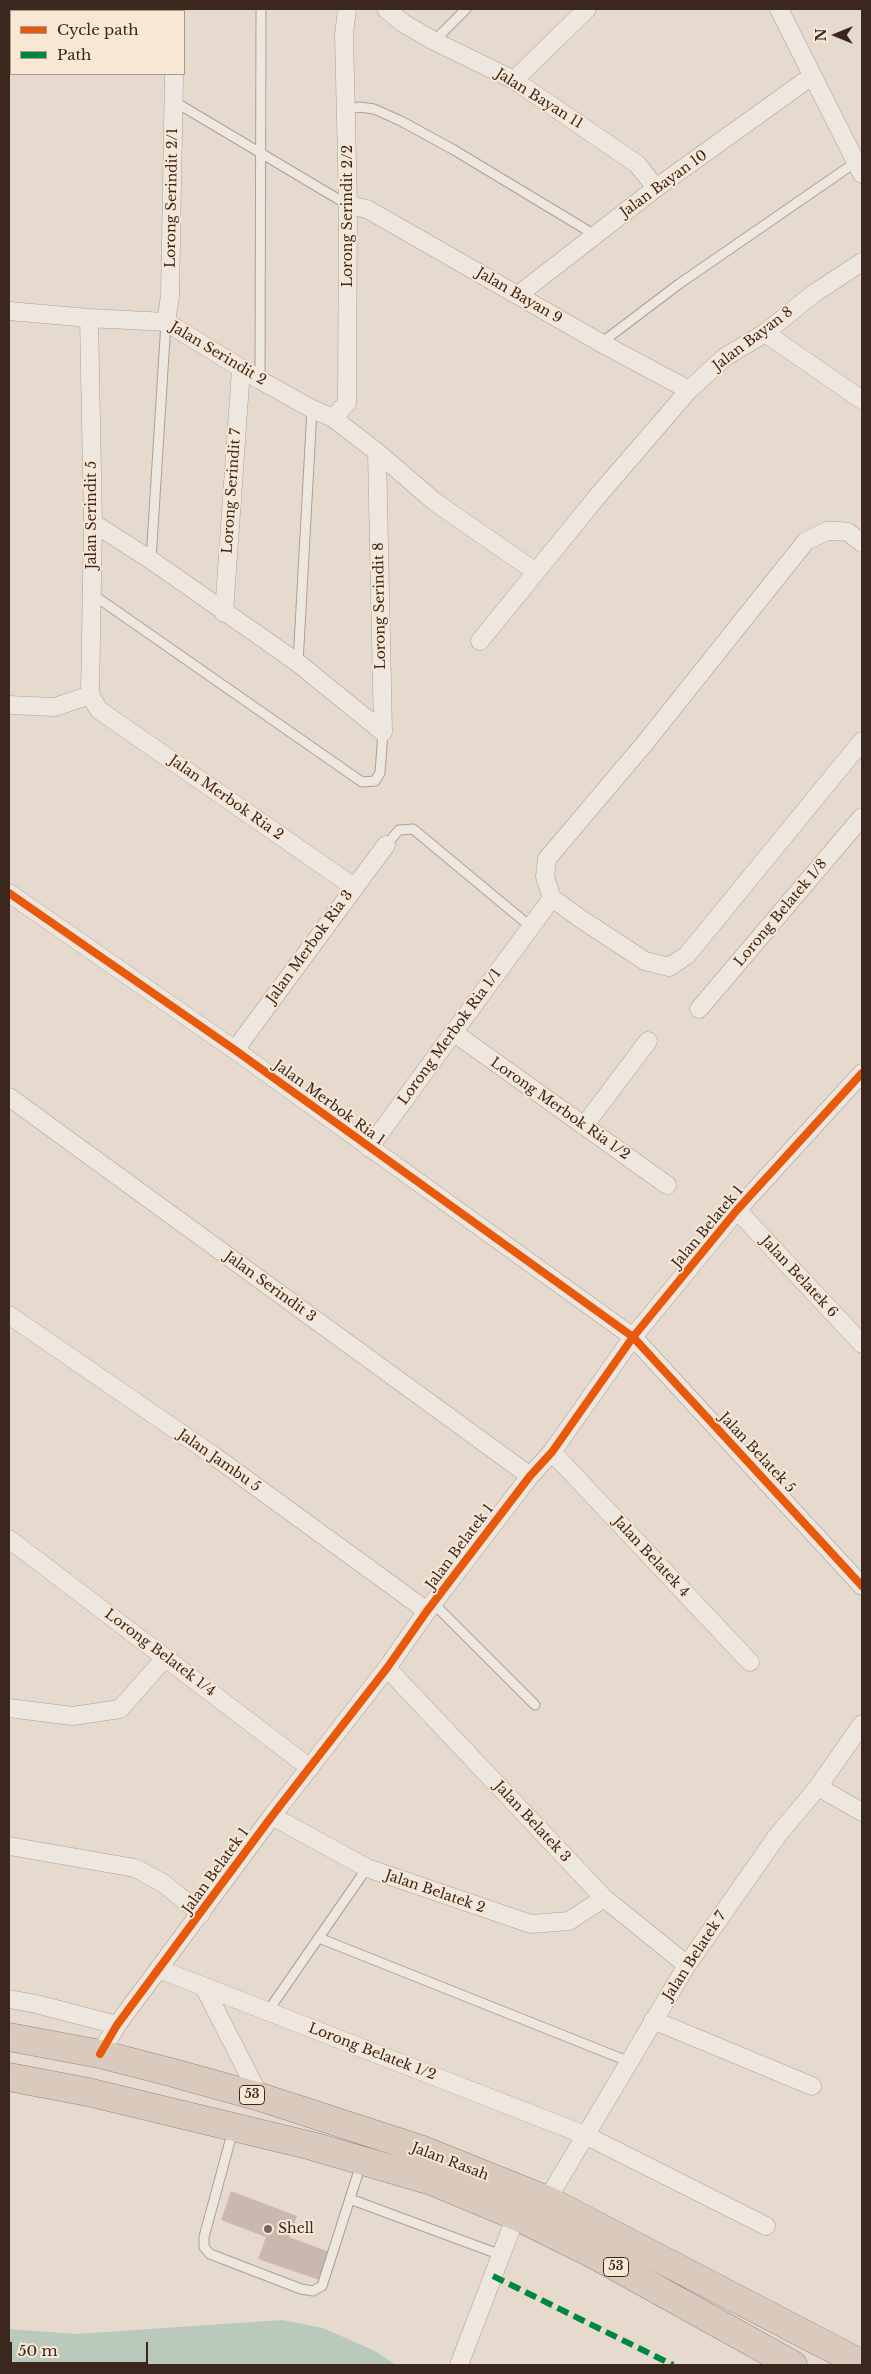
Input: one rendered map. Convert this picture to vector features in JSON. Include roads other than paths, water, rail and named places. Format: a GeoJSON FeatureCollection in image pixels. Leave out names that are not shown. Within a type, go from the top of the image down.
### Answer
{"type":"FeatureCollection","features":[{"type":"Feature","properties":{"kind":"highway","name":"Jalan Rasah"},"geometry":{"type":"LineString","coordinates":[[9,2037],[100,2054],[260,2097],[420,2149],[547,2200],[862,2364]]}},
{"type":"Feature","properties":{"kind":"highway"},"geometry":{"type":"LineString","coordinates":[[88,2092],[100,2054]]}},
{"type":"Feature","properties":{"kind":"highway","name":"Jalan Rasah"},"geometry":{"type":"LineString","coordinates":[[9,2077],[88,2092],[312,2146],[432,2181],[516,2216],[595,2255],[793,2365]]}},
{"type":"Feature","properties":{"kind":"street","name":"Lorong Serindit 2/2"},"geometry":{"type":"LineString","coordinates":[[333,418],[347,403],[348,205],[344,35],[347,9]]}},
{"type":"Feature","properties":{"kind":"street","name":"Jalan Bayan 11"},"geometry":{"type":"LineString","coordinates":[[386,9],[403,23],[434,41],[514,80],[637,164],[656,188]]}},
{"type":"Feature","properties":{"kind":"street"},"geometry":{"type":"LineString","coordinates":[[514,80],[587,9]]}},
{"type":"Feature","properties":{"kind":"street"},"geometry":{"type":"LineString","coordinates":[[779,9],[859,168]]}},
{"type":"Feature","properties":{"kind":"street","name":"Lorong Serindit 2/1"},"geometry":{"type":"LineString","coordinates":[[166,322],[170,296],[174,75]]}},
{"type":"Feature","properties":{"kind":"street","name":"Jalan Bayan 10"},"geometry":{"type":"LineString","coordinates":[[518,295],[656,188],[812,76]]}},
{"type":"Feature","properties":{"kind":"street","name":"Jalan Bayan 9"},"geometry":{"type":"LineString","coordinates":[[348,205],[367,209],[601,343],[690,390]]}},
{"type":"Feature","properties":{"kind":"street","name":"Jalan Bayan 8"},"geometry":{"type":"LineString","coordinates":[[480,641],[596,498],[690,390],[725,357],[765,333],[813,294],[862,262]]}},
{"type":"Feature","properties":{"kind":"street","name":"Jalan Serindit 2"},"geometry":{"type":"LineString","coordinates":[[9,311],[166,322],[260,380],[312,409],[333,418],[377,452]]}},
{"type":"Feature","properties":{"kind":"street","name":"Jalan Serindit 5"},"geometry":{"type":"LineString","coordinates":[[89,318],[94,524],[92,594],[94,703]]}},
{"type":"Feature","properties":{"kind":"street"},"geometry":{"type":"LineString","coordinates":[[765,333],[862,400]]}},
{"type":"Feature","properties":{"kind":"street","name":"Lorong Serindit 7"},"geometry":{"type":"LineString","coordinates":[[224,613],[241,368]]}},
{"type":"Feature","properties":{"kind":"street"},"geometry":{"type":"LineString","coordinates":[[377,452],[435,502],[536,572]]}},
{"type":"Feature","properties":{"kind":"street","name":"Lorong Serindit 8"},"geometry":{"type":"LineString","coordinates":[[377,452],[383,732]]}},
{"type":"Feature","properties":{"kind":"street"},"geometry":{"type":"LineString","coordinates":[[94,524],[151,560],[224,613],[298,663],[383,732]]}},
{"type":"Feature","properties":{"kind":"street"},"geometry":{"type":"LineString","coordinates":[[862,543],[848,532],[838,530],[827,531],[806,542],[645,743],[547,859],[544,877],[552,898],[645,961],[670,967],[687,955],[862,742]]}},
{"type":"Feature","properties":{"kind":"street"},"geometry":{"type":"LineString","coordinates":[[9,705],[55,706],[94,703]]}},
{"type":"Feature","properties":{"kind":"street","name":"Jalan Merbok Ria 2"},"geometry":{"type":"LineString","coordinates":[[94,703],[354,887]]}},
{"type":"Feature","properties":{"kind":"street","name":"Lorong Belatek 1/8"},"geometry":{"type":"LineString","coordinates":[[699,1009],[862,816]]}},
{"type":"Feature","properties":{"kind":"street","name":"Jalan Merbok Ria 3"},"geometry":{"type":"LineString","coordinates":[[235,1050],[386,845]]}},
{"type":"Feature","properties":{"kind":"street","name":"Jalan Merbok Ria 1"},"geometry":{"type":"LineString","coordinates":[[9,892],[235,1050],[633,1337]]}},
{"type":"Feature","properties":{"kind":"street","name":"Lorong Merbok Ria 1/1"},"geometry":{"type":"LineString","coordinates":[[369,1148],[552,898]]}},
{"type":"Feature","properties":{"kind":"street","name":"Lorong Merbok Ria 1/2"},"geometry":{"type":"LineString","coordinates":[[453,1032],[667,1185]]}},
{"type":"Feature","properties":{"kind":"street"},"geometry":{"type":"LineString","coordinates":[[584,1126],[648,1040]]}},
{"type":"Feature","properties":{"kind":"street","name":"Jalan Belatek 1"},"geometry":{"type":"LineString","coordinates":[[100,2054],[117,2026],[272,1816],[387,1668],[430,1607],[530,1476],[552,1452],[633,1337],[736,1210],[860,1080]]}},
{"type":"Feature","properties":{"kind":"street","name":"Jalan Serindit 3"},"geometry":{"type":"LineString","coordinates":[[9,1097],[530,1476]]}},
{"type":"Feature","properties":{"kind":"street","name":"Jalan Belatek 6"},"geometry":{"type":"LineString","coordinates":[[736,1210],[862,1344]]}},
{"type":"Feature","properties":{"kind":"street","name":"Jalan Jambu 5"},"geometry":{"type":"LineString","coordinates":[[9,1315],[430,1607]]}},
{"type":"Feature","properties":{"kind":"street","name":"Jalan Belatek 5"},"geometry":{"type":"LineString","coordinates":[[633,1337],[862,1586]]}},
{"type":"Feature","properties":{"kind":"street","name":"Jalan Belatek 4"},"geometry":{"type":"LineString","coordinates":[[552,1452],[750,1662]]}},
{"type":"Feature","properties":{"kind":"street","name":"Lorong Belatek 1/4"},"geometry":{"type":"LineString","coordinates":[[9,1539],[310,1768]]}},
{"type":"Feature","properties":{"kind":"street"},"geometry":{"type":"LineString","coordinates":[[9,1708],[73,1716],[120,1709],[165,1658]]}},
{"type":"Feature","properties":{"kind":"street","name":"Jalan Belatek 3"},"geometry":{"type":"LineString","coordinates":[[387,1668],[604,1898],[687,1965]]}},
{"type":"Feature","properties":{"kind":"street","name":"Jalan Belatek 7"},"geometry":{"type":"LineString","coordinates":[[547,2200],[653,2020],[675,1989],[687,1965],[777,1836],[818,1787],[862,1724]]}},
{"type":"Feature","properties":{"kind":"street"},"geometry":{"type":"LineString","coordinates":[[818,1787],[862,1812]]}},
{"type":"Feature","properties":{"kind":"street","name":"Jalan Belatek 2"},"geometry":{"type":"LineString","coordinates":[[272,1816],[367,1868],[531,1924],[569,1921],[604,1898]]}},
{"type":"Feature","properties":{"kind":"street"},"geometry":{"type":"LineString","coordinates":[[9,1846],[135,1868],[163,1883],[201,1914]]}},
{"type":"Feature","properties":{"kind":"street","name":"Lorong Belatek 1/2"},"geometry":{"type":"LineString","coordinates":[[159,1969],[586,2135],[766,2226]]}},
{"type":"Feature","properties":{"kind":"street"},"geometry":{"type":"LineString","coordinates":[[204,1987],[260,2097]]}},
{"type":"Feature","properties":{"kind":"street"},"geometry":{"type":"LineString","coordinates":[[9,2000],[36,2004],[117,2026]]}},
{"type":"Feature","properties":{"kind":"street"},"geometry":{"type":"LineString","coordinates":[[653,2020],[812,2086]]}},
{"type":"Feature","properties":{"kind":"street"},"geometry":{"type":"LineString","coordinates":[[460,2365],[516,2216]]}},
{"type":"Feature","properties":{"kind":"lane"},"geometry":{"type":"LineString","coordinates":[[260,380],[262,9]]}},
{"type":"Feature","properties":{"kind":"lane"},"geometry":{"type":"LineString","coordinates":[[434,41],[466,9]]}},
{"type":"Feature","properties":{"kind":"lane"},"geometry":{"type":"LineString","coordinates":[[175,102],[262,152],[348,205]]}},
{"type":"Feature","properties":{"kind":"lane"},"geometry":{"type":"LineString","coordinates":[[347,109],[360,106],[374,109],[401,122],[454,150],[595,235]]}},
{"type":"Feature","properties":{"kind":"lane"},"geometry":{"type":"LineString","coordinates":[[601,343],[680,284],[859,168]]}},
{"type":"Feature","properties":{"kind":"lane"},"geometry":{"type":"LineString","coordinates":[[151,560],[166,322]]}},
{"type":"Feature","properties":{"kind":"lane"},"geometry":{"type":"LineString","coordinates":[[298,663],[312,409]]}},
{"type":"Feature","properties":{"kind":"lane"},"geometry":{"type":"LineString","coordinates":[[92,594],[362,782],[375,781],[380,773],[383,732]]}},
{"type":"Feature","properties":{"kind":"lane"},"geometry":{"type":"LineString","coordinates":[[386,845],[399,830],[413,828],[531,927]]}},
{"type":"Feature","properties":{"kind":"lane"},"geometry":{"type":"LineString","coordinates":[[430,1607],[535,1705]]}},
{"type":"Feature","properties":{"kind":"lane"},"geometry":{"type":"LineString","coordinates":[[268,2012],[367,1868]]}},
{"type":"Feature","properties":{"kind":"lane"},"geometry":{"type":"LineString","coordinates":[[319,1938],[630,2062]]}},
{"type":"Feature","properties":{"kind":"lane"},"geometry":{"type":"LineString","coordinates":[[234,2128],[204,2238],[204,2247],[210,2254],[301,2289],[313,2292],[322,2286],[362,2161]]}},
{"type":"Feature","properties":{"kind":"lane"},"geometry":{"type":"LineString","coordinates":[[350,2199],[501,2256]]}},
{"type":"Feature","properties":{"kind":"place","name":"Shell"},"geometry":{"type":"Point","coordinates":[268,2229]}}]}
